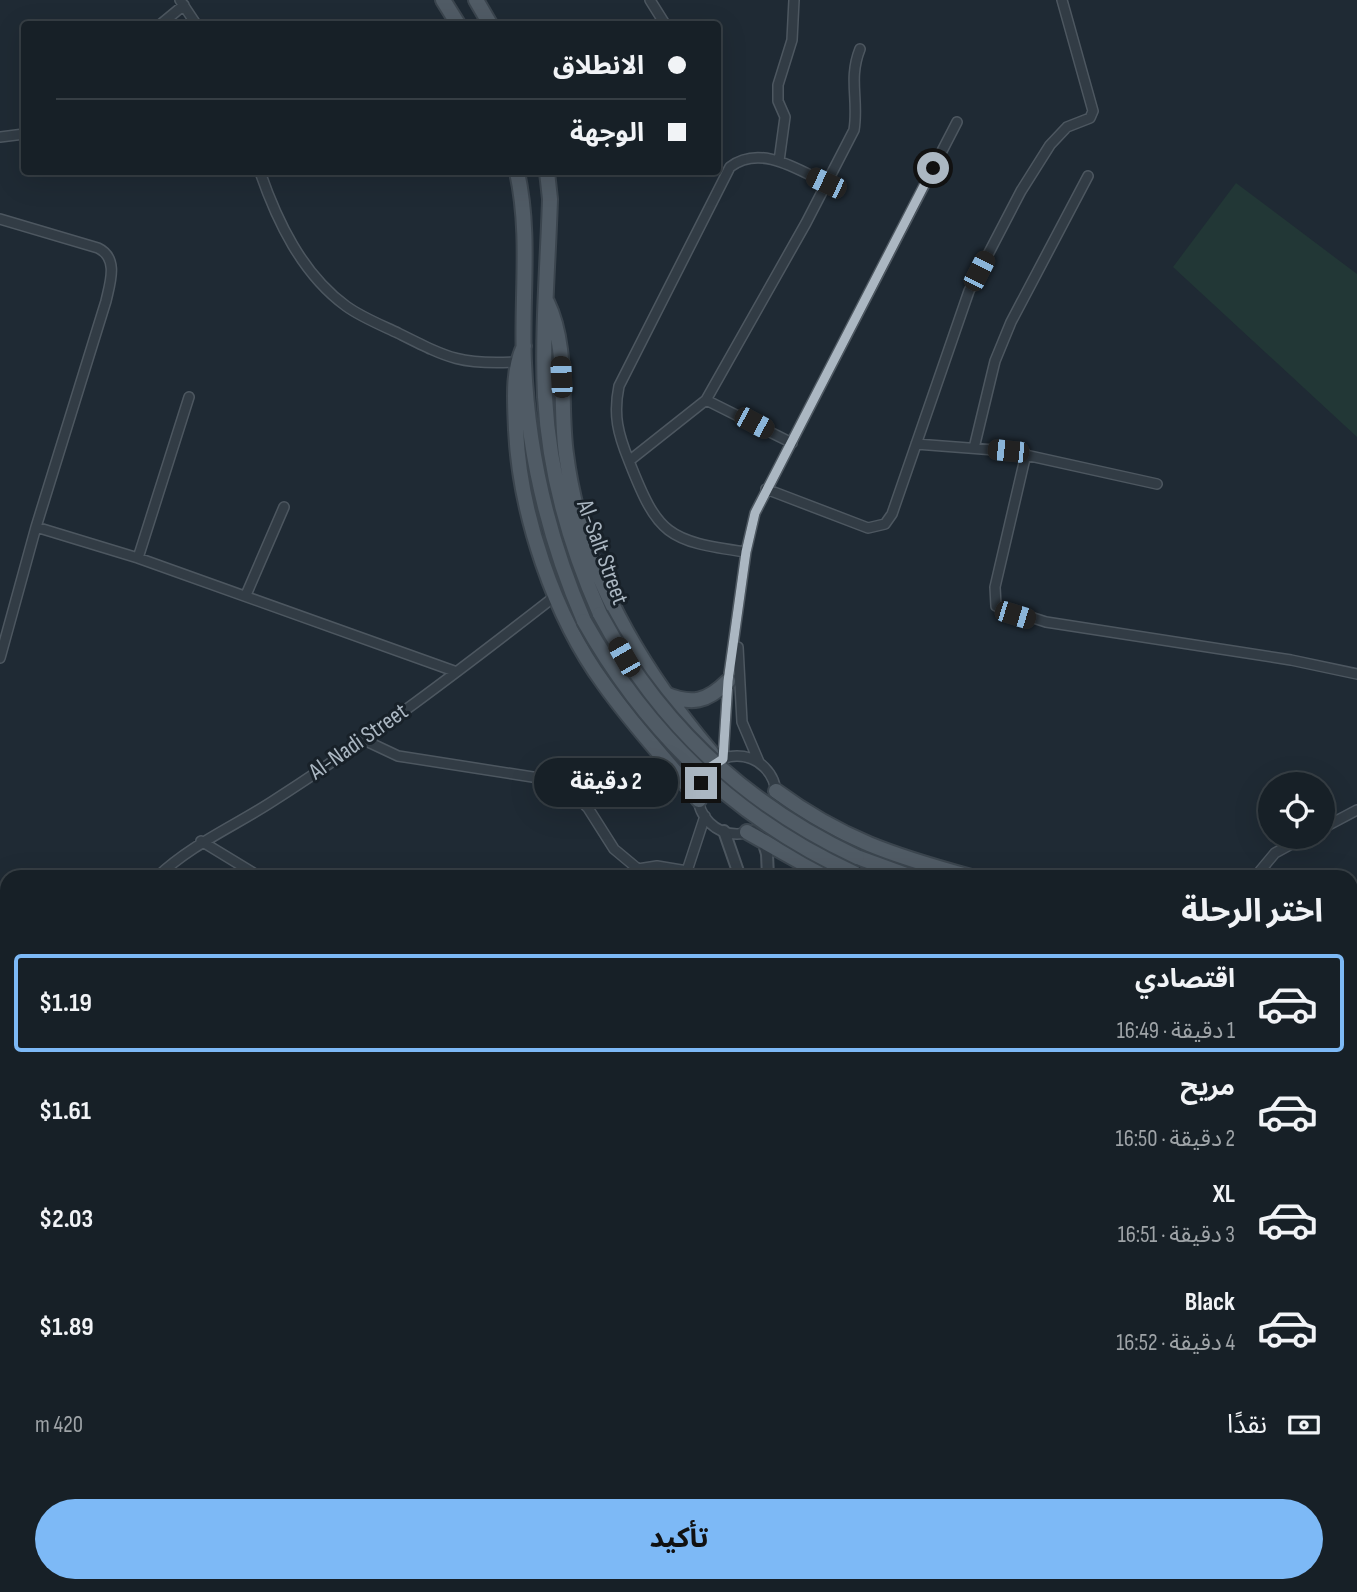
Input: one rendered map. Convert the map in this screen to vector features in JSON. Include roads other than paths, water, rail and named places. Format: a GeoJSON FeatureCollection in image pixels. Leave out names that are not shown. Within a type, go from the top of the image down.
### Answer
{"type":"FeatureCollection","features":[{"type":"Feature","properties":{"kind":"main road"},"geometry":{"type":"LineString","coordinates":[[443,0],[456,21]]}},
{"type":"Feature","properties":{"kind":"main road"},"geometry":{"type":"LineString","coordinates":[[476,0],[488,21]]}},
{"type":"Feature","properties":{"kind":"main road","name":"Al-Salt Street"},"geometry":{"type":"LineString","coordinates":[[517,175],[526,230],[524,346],[527,411],[537,478],[556,551],[584,621],[635,703],[699,771],[786,836],[850,870]]}},
{"type":"Feature","properties":{"kind":"main road","name":"Al-Salt Street"},"geometry":{"type":"LineString","coordinates":[[547,175],[550,199],[545,394],[555,477],[568,533],[600,614],[643,686],[675,726],[706,756],[811,834],[857,857],[893,870]]}},
{"type":"Feature","properties":{"kind":"main road"},"geometry":{"type":"LineString","coordinates":[[547,302],[558,331],[566,455],[584,536],[613,607],[664,694],[721,760]]}},
{"type":"Feature","properties":{"kind":"main road"},"geometry":{"type":"LineString","coordinates":[[524,346],[516,362],[517,454],[527,503],[554,597],[602,682],[699,800]]}},
{"type":"Feature","properties":{"kind":"main road"},"geometry":{"type":"LineString","coordinates":[[664,694],[696,702],[712,696],[728,681]]}},
{"type":"Feature","properties":{"kind":"main road"},"geometry":{"type":"LineString","coordinates":[[776,791],[806,813],[871,847],[948,870]]}},
{"type":"Feature","properties":{"kind":"main road"},"geometry":{"type":"LineString","coordinates":[[753,830],[765,844],[814,870]]}},
{"type":"Feature","properties":{"kind":"street"},"geometry":{"type":"LineString","coordinates":[[650,0],[662,21]]}},
{"type":"Feature","properties":{"kind":"street"},"geometry":{"type":"LineString","coordinates":[[779,161],[785,117],[778,101],[778,85],[792,40],[794,0]]}},
{"type":"Feature","properties":{"kind":"street"},"geometry":{"type":"LineString","coordinates":[[766,489],[868,528],[878,528],[892,514],[969,291],[1021,191],[1059,135],[1090,118],[1093,111],[1062,0]]}},
{"type":"Feature","properties":{"kind":"street"},"geometry":{"type":"LineString","coordinates":[[165,21],[182,3],[194,21]]}},
{"type":"Feature","properties":{"kind":"street"},"geometry":{"type":"LineString","coordinates":[[629,461],[706,400],[854,130],[856,116],[852,81],[860,49]]}},
{"type":"Feature","properties":{"kind":"street"},"geometry":{"type":"LineString","coordinates":[[721,760],[728,681],[746,552],[755,513],[957,122]]}},
{"type":"Feature","properties":{"kind":"street"},"geometry":{"type":"LineString","coordinates":[[0,137],[21,134]]}},
{"type":"Feature","properties":{"kind":"street"},"geometry":{"type":"LineString","coordinates":[[746,552],[682,540],[667,530],[645,502],[614,418],[619,386],[721,180],[739,160],[750,157],[779,161],[826,183]]}},
{"type":"Feature","properties":{"kind":"street"},"geometry":{"type":"LineString","coordinates":[[261,175],[276,217],[295,248],[317,279],[345,306],[455,360],[475,363],[516,362]]}},
{"type":"Feature","properties":{"kind":"street"},"geometry":{"type":"LineString","coordinates":[[720,175],[721,180]]}},
{"type":"Feature","properties":{"kind":"street"},"geometry":{"type":"LineString","coordinates":[[974,448],[995,361],[1011,322],[1088,176]]}},
{"type":"Feature","properties":{"kind":"street"},"geometry":{"type":"LineString","coordinates":[[0,219],[92,245],[104,251],[111,266],[106,301],[36,527],[0,658]]}},
{"type":"Feature","properties":{"kind":"street"},"geometry":{"type":"LineString","coordinates":[[138,558],[171,463],[189,397]]}},
{"type":"Feature","properties":{"kind":"street"},"geometry":{"type":"LineString","coordinates":[[706,400],[792,443]]}},
{"type":"Feature","properties":{"kind":"street"},"geometry":{"type":"LineString","coordinates":[[916,444],[1026,454],[1157,484]]}},
{"type":"Feature","properties":{"kind":"street"},"geometry":{"type":"LineString","coordinates":[[1026,454],[995,587],[996,606],[1039,621],[1305,663],[1357,674]]}},
{"type":"Feature","properties":{"kind":"street"},"geometry":{"type":"LineString","coordinates":[[246,595],[284,507]]}},
{"type":"Feature","properties":{"kind":"street"},"geometry":{"type":"LineString","coordinates":[[36,527],[246,595],[454,671]]}},
{"type":"Feature","properties":{"kind":"street","name":"Al-Nadi Street"},"geometry":{"type":"LineString","coordinates":[[166,870],[201,841],[272,802],[364,740],[554,597]]}},
{"type":"Feature","properties":{"kind":"street"},"geometry":{"type":"LineString","coordinates":[[724,831],[753,830],[771,814],[776,791],[771,776],[752,751],[742,722],[737,624]]}},
{"type":"Feature","properties":{"kind":"street"},"geometry":{"type":"LineString","coordinates":[[364,740],[386,752],[412,759],[555,783],[579,797],[614,849],[638,869],[657,866],[672,870]]}},
{"type":"Feature","properties":{"kind":"street"},"geometry":{"type":"LineString","coordinates":[[738,870],[724,831],[705,816],[699,800],[704,775],[721,760],[746,757],[761,764]]}},
{"type":"Feature","properties":{"kind":"street"},"geometry":{"type":"LineString","coordinates":[[1335,822],[1357,810]]}},
{"type":"Feature","properties":{"kind":"street"},"geometry":{"type":"LineString","coordinates":[[687,870],[705,816]]}},
{"type":"Feature","properties":{"kind":"street"},"geometry":{"type":"LineString","coordinates":[[201,841],[249,870]]}},
{"type":"Feature","properties":{"kind":"street"},"geometry":{"type":"LineString","coordinates":[[765,844],[767,870]]}},
{"type":"Feature","properties":{"kind":"street"},"geometry":{"type":"LineString","coordinates":[[1261,870],[1275,853],[1283,849]]}}]}
